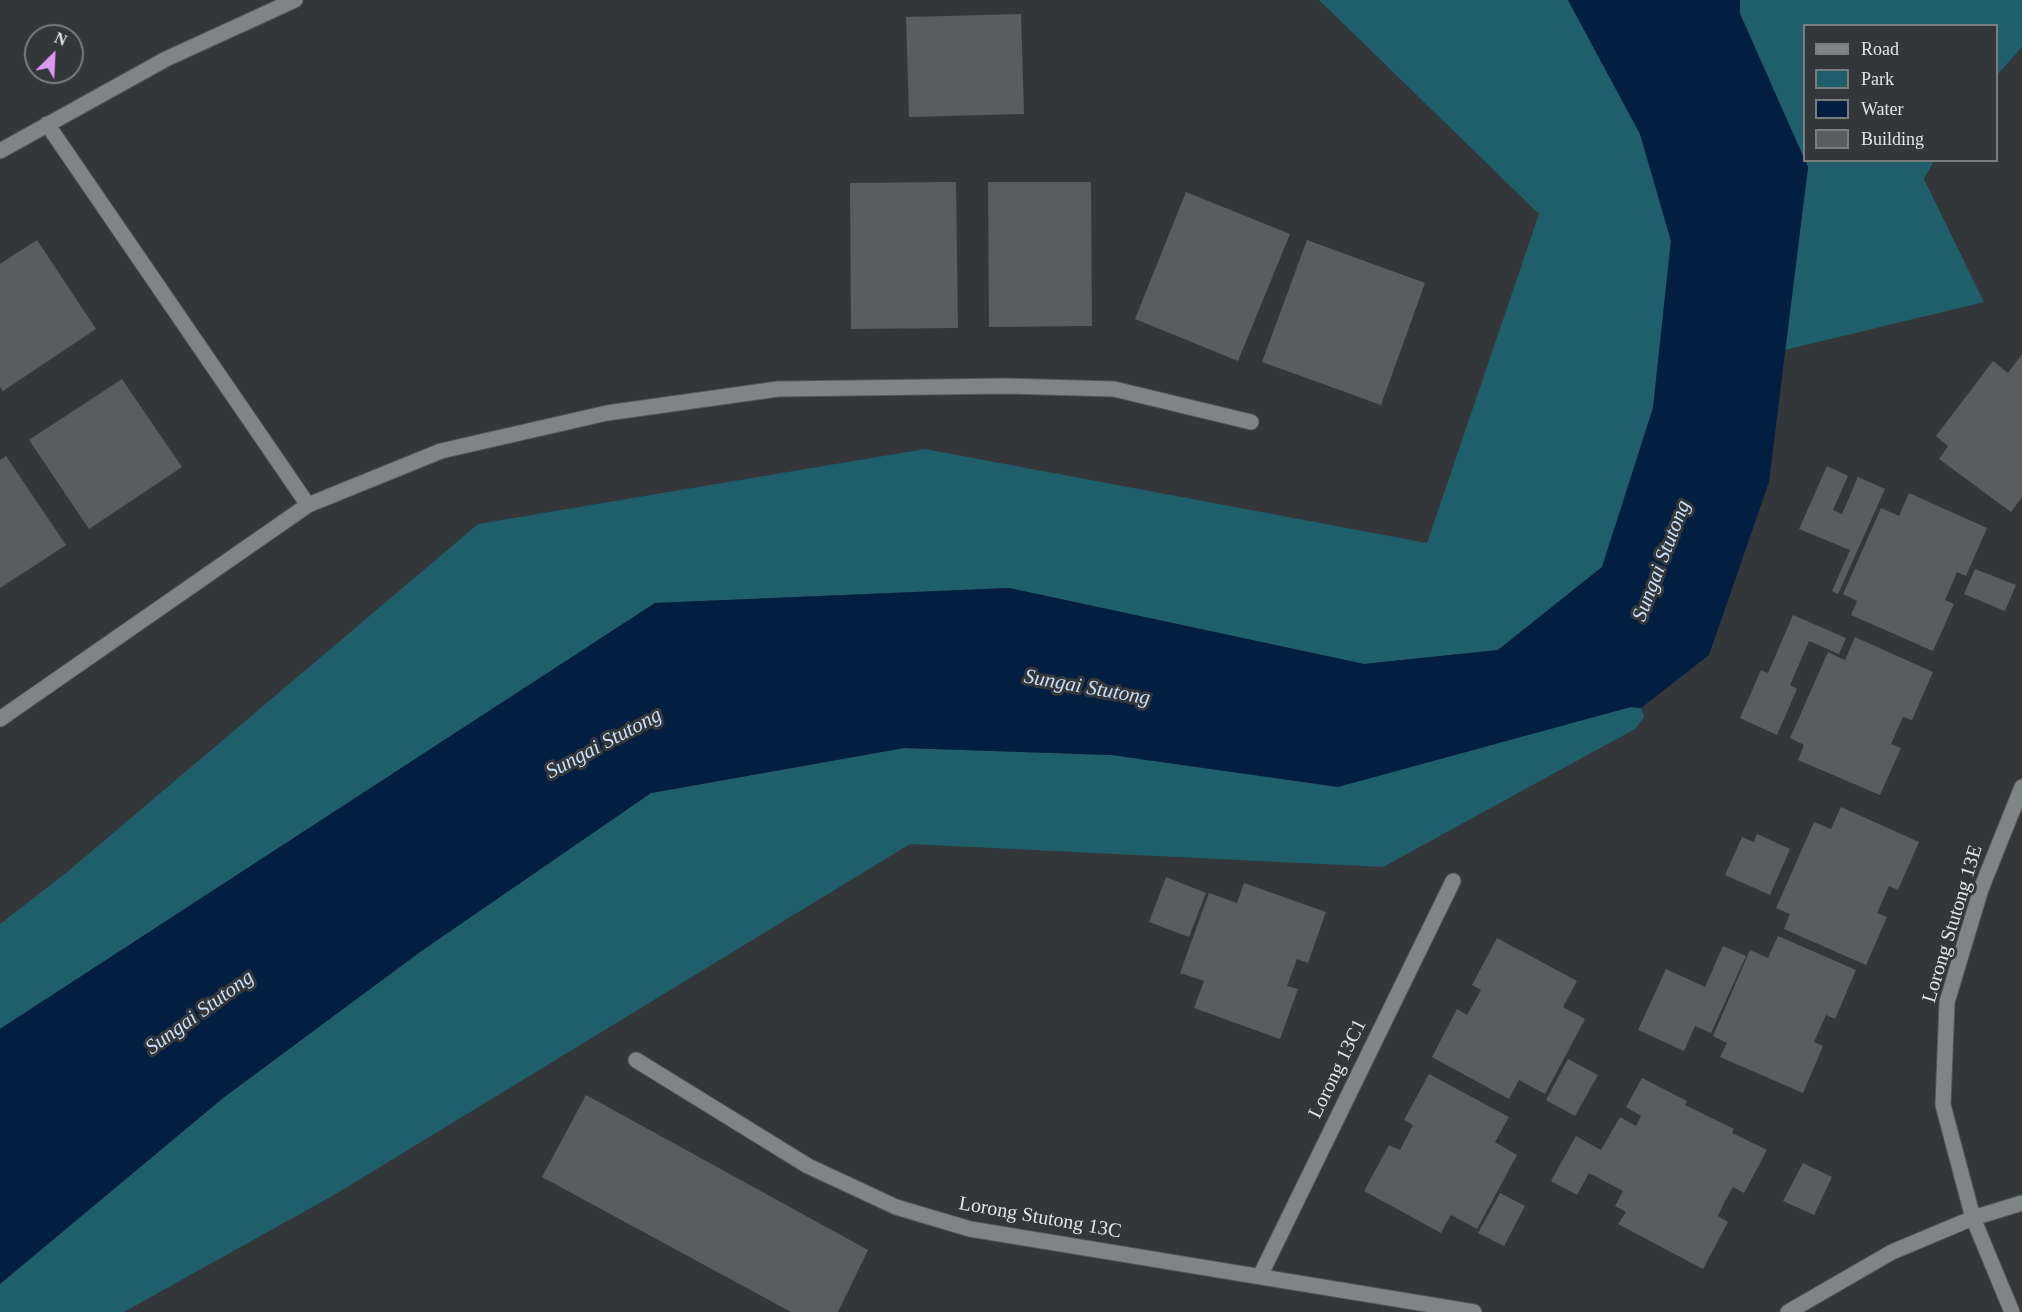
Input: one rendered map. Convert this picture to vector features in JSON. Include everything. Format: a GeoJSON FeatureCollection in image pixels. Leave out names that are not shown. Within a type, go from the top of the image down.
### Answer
{"type":"FeatureCollection","features":[{"type":"Feature","properties":{"kind":"street"},"geometry":{"type":"LineString","coordinates":[[0,151],[166,59],[295,0]]}},
{"type":"Feature","properties":{"kind":"street"},"geometry":{"type":"LineString","coordinates":[[47,124],[308,505]]}},
{"type":"Feature","properties":{"kind":"street"},"geometry":{"type":"LineString","coordinates":[[0,718],[308,505],[441,451],[607,413],[778,389],[1006,386],[1114,389],[1251,422]]}},
{"type":"Feature","properties":{"kind":"street","name":"Lorong Stutong 13E"},"geometry":{"type":"LineString","coordinates":[[2012,1312],[1973,1218],[1943,1105],[1947,1002],[1981,889],[2022,787]]}},
{"type":"Feature","properties":{"kind":"street","name":"Lorong 13C1"},"geometry":{"type":"LineString","coordinates":[[1260,1276],[1453,881]]}},
{"type":"Feature","properties":{"kind":"street","name":"Lorong Stutong 13C"},"geometry":{"type":"LineString","coordinates":[[636,1060],[808,1166],[896,1207],[970,1229],[1474,1312]]}},
{"type":"Feature","properties":{"kind":"street"},"geometry":{"type":"LineString","coordinates":[[1788,1312],[1892,1252],[1973,1218],[2022,1203]]}},
{"type":"Feature","properties":{"kind":"green space"},"geometry":{"type":"Polygon","coordinates":[[[1319,0],[1568,0],[1640,134],[1671,241],[1653,408],[1602,567],[1498,650],[1364,664],[1009,588],[655,603],[0,1029],[0,924],[66,873],[478,524],[925,449],[1427,543],[1539,214],[1319,0]]]}},
{"type":"Feature","properties":{"kind":"green space"},"geometry":{"type":"Polygon","coordinates":[[[1740,0],[2022,0],[2022,47],[1998,74],[1998,24],[1803,24],[1803,157],[1740,13],[1740,0]]]}},
{"type":"Feature","properties":{"kind":"green space"},"geometry":{"type":"Polygon","coordinates":[[[1806,162],[1933,162],[1924,179],[1984,302],[1785,350],[1808,167],[1806,162]]]}},
{"type":"Feature","properties":{"kind":"green space"},"geometry":{"type":"Polygon","coordinates":[[[1631,707],[1641,708],[1644,717],[1635,729],[1383,867],[910,844],[334,1195],[124,1312],[0,1312],[0,1284],[223,1098],[420,952],[651,793],[904,748],[1111,755],[1631,707]]]}},
{"type":"Feature","properties":{"kind":"water","name":"Sungai Stutong"},"geometry":{"type":"Polygon","coordinates":[[[1568,0],[1740,0],[1740,14],[1803,156],[1803,162],[1806,162],[1808,167],[1769,482],[1709,655],[1641,708],[1631,707],[1338,787],[1111,755],[904,748],[651,793],[420,952],[223,1098],[0,1284],[0,1029],[655,603],[1009,588],[1364,664],[1498,650],[1602,567],[1653,408],[1671,241],[1640,134],[1568,0]]]}},
{"type":"Feature","properties":{"kind":"building"},"geometry":{"type":"Polygon","coordinates":[[[1021,14],[1024,114],[909,117],[906,17],[1021,14]]]}},
{"type":"Feature","properties":{"kind":"building"},"geometry":{"type":"Polygon","coordinates":[[[956,182],[958,328],[851,329],[850,183],[956,182]]]}},
{"type":"Feature","properties":{"kind":"building"},"geometry":{"type":"Polygon","coordinates":[[[988,182],[1091,182],[1092,326],[989,327],[988,182]]]}},
{"type":"Feature","properties":{"kind":"building"},"geometry":{"type":"Polygon","coordinates":[[[1186,192],[1290,234],[1238,361],[1135,319],[1186,192]]]}},
{"type":"Feature","properties":{"kind":"building"},"geometry":{"type":"Polygon","coordinates":[[[37,240],[96,329],[3,391],[0,387],[0,264],[37,240]]]}},
{"type":"Feature","properties":{"kind":"building"},"geometry":{"type":"Polygon","coordinates":[[[1307,240],[1425,283],[1381,405],[1262,362],[1307,240]]]}},
{"type":"Feature","properties":{"kind":"building"},"geometry":{"type":"Polygon","coordinates":[[[2022,354],[2022,497],[2011,512],[1939,459],[1948,446],[1936,436],[1993,361],[2008,373],[2022,354]]]}},
{"type":"Feature","properties":{"kind":"building"},"geometry":{"type":"Polygon","coordinates":[[[122,379],[182,467],[89,529],[29,440],[122,379]]]}},
{"type":"Feature","properties":{"kind":"building"},"geometry":{"type":"Polygon","coordinates":[[[6,456],[66,545],[0,588],[0,460],[6,456]]]}},
{"type":"Feature","properties":{"kind":"building"},"geometry":{"type":"Polygon","coordinates":[[[1827,466],[1848,476],[1833,510],[1842,514],[1858,477],[1885,489],[1838,594],[1832,591],[1850,550],[1799,529],[1827,466]]]}},
{"type":"Feature","properties":{"kind":"building"},"geometry":{"type":"Polygon","coordinates":[[[1909,493],[1987,528],[1966,576],[1957,572],[1945,600],[1954,604],[1933,651],[1851,615],[1857,601],[1843,594],[1881,508],[1899,516],[1909,493]]]}},
{"type":"Feature","properties":{"kind":"building"},"geometry":{"type":"Polygon","coordinates":[[[1975,569],[2016,585],[2005,611],[1964,594],[1975,569]]]}},
{"type":"Feature","properties":{"kind":"building"},"geometry":{"type":"Polygon","coordinates":[[[1793,615],[1846,638],[1839,654],[1809,641],[1790,685],[1797,689],[1777,735],[1740,718],[1761,670],[1768,673],[1793,615]]]}},
{"type":"Feature","properties":{"kind":"building"},"geometry":{"type":"Polygon","coordinates":[[[1855,637],[1933,672],[1912,720],[1903,717],[1891,744],[1901,748],[1880,795],[1798,760],[1804,745],[1790,738],[1828,652],[1845,660],[1855,637]]]}},
{"type":"Feature","properties":{"kind":"building"},"geometry":{"type":"Polygon","coordinates":[[[1841,807],[1919,842],[1898,890],[1889,886],[1877,913],[1887,917],[1866,965],[1784,929],[1790,914],[1776,908],[1814,822],[1831,829],[1841,807]]]}},
{"type":"Feature","properties":{"kind":"building"},"geometry":{"type":"Polygon","coordinates":[[[1757,834],[1790,849],[1770,895],[1725,875],[1742,837],[1754,842],[1757,834]]]}},
{"type":"Feature","properties":{"kind":"building"},"geometry":{"type":"Polygon","coordinates":[[[1166,877],[1206,893],[1189,937],[1149,922],[1166,877]]]}},
{"type":"Feature","properties":{"kind":"building"},"geometry":{"type":"Polygon","coordinates":[[[1244,883],[1326,912],[1308,963],[1297,959],[1287,986],[1298,989],[1280,1039],[1194,1008],[1204,981],[1180,973],[1209,893],[1237,903],[1244,883]]]}},
{"type":"Feature","properties":{"kind":"building"},"geometry":{"type":"Polygon","coordinates":[[[1778,936],[1856,970],[1835,1019],[1826,1015],[1814,1042],[1823,1046],[1803,1093],[1720,1057],[1727,1043],[1713,1036],[1750,950],[1768,958],[1778,936]]]}},
{"type":"Feature","properties":{"kind":"building"},"geometry":{"type":"Polygon","coordinates":[[[1497,938],[1577,981],[1563,1007],[1585,1019],[1545,1094],[1519,1080],[1509,1099],[1432,1057],[1457,1009],[1467,1015],[1481,990],[1472,985],[1497,938]]]}},
{"type":"Feature","properties":{"kind":"building"},"geometry":{"type":"Polygon","coordinates":[[[1723,946],[1746,956],[1711,1033],[1695,1026],[1684,1051],[1638,1030],[1666,969],[1705,987],[1723,946]]]}},
{"type":"Feature","properties":{"kind":"building"},"geometry":{"type":"Polygon","coordinates":[[[1568,1059],[1598,1075],[1575,1116],[1546,1100],[1568,1059]]]}},
{"type":"Feature","properties":{"kind":"building"},"geometry":{"type":"Polygon","coordinates":[[[1429,1074],[1509,1117],[1495,1142],[1517,1155],[1477,1229],[1451,1215],[1441,1233],[1364,1191],[1389,1145],[1400,1150],[1413,1125],[1404,1120],[1429,1074]]]}},
{"type":"Feature","properties":{"kind":"building"},"geometry":{"type":"Polygon","coordinates":[[[1642,1078],[1687,1101],[1685,1105],[1734,1129],[1732,1133],[1767,1150],[1744,1193],[1733,1187],[1725,1201],[1718,1216],[1728,1222],[1703,1269],[1618,1224],[1626,1212],[1615,1206],[1623,1191],[1589,1173],[1577,1195],[1551,1181],[1576,1136],[1601,1150],[1620,1117],[1636,1126],[1641,1116],[1626,1107],[1642,1078]]]}},
{"type":"Feature","properties":{"kind":"building"},"geometry":{"type":"Polygon","coordinates":[[[586,1095],[868,1250],[838,1312],[791,1312],[542,1177],[586,1095]]]}},
{"type":"Feature","properties":{"kind":"building"},"geometry":{"type":"Polygon","coordinates":[[[1803,1163],[1832,1177],[1814,1215],[1783,1201],[1803,1163]]]}},
{"type":"Feature","properties":{"kind":"building"},"geometry":{"type":"Polygon","coordinates":[[[1500,1193],[1525,1206],[1504,1246],[1478,1233],[1500,1193]]]}}]}
